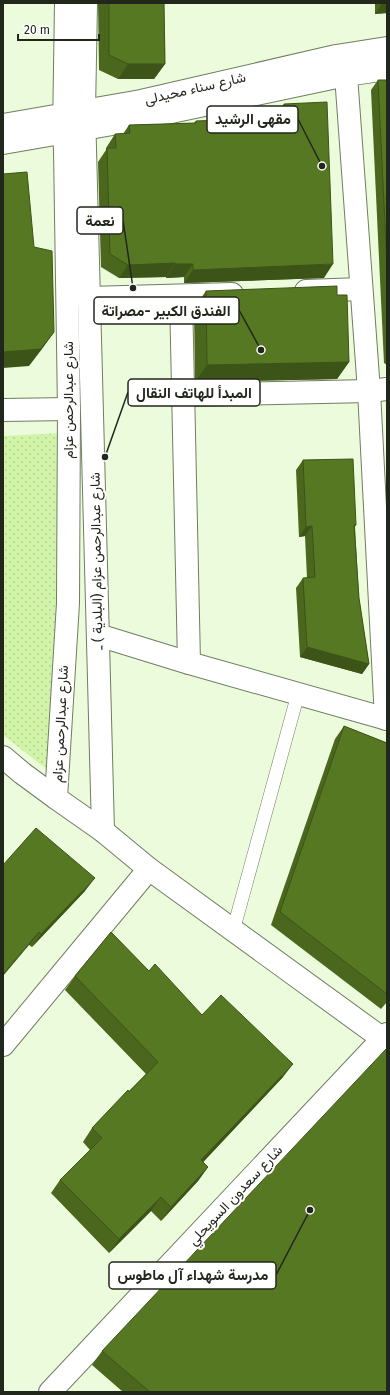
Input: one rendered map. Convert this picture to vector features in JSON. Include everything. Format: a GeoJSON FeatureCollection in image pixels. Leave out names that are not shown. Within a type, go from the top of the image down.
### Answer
{"type":"FeatureCollection","features":[{"type":"Feature","properties":{"kind":"main road","name":"شارع عبدالرحمن عزام"},"geometry":{"type":"LineString","coordinates":[[56,798],[68,603],[69,409],[65,150],[74,122],[66,3]]}},
{"type":"Feature","properties":{"kind":"main road","name":"شارع عبدالرحمن عزام (البلدية ) ـ"},"geometry":{"type":"LineString","coordinates":[[86,3],[74,122],[90,298],[103,830]]}},
{"type":"Feature","properties":{"kind":"main road","name":"شارع سناء محيدلى"},"geometry":{"type":"LineString","coordinates":[[3,125],[74,122],[124,122],[345,65],[387,48]]}},
{"type":"Feature","properties":{"kind":"main road","name":"شارع سناء محيدلى"},"geometry":{"type":"LineString","coordinates":[[345,65],[387,69]]}},
{"type":"Feature","properties":{"kind":"main road"},"geometry":{"type":"LineString","coordinates":[[98,635],[189,663],[387,719],[378,390],[361,289],[345,65]]}},
{"type":"Feature","properties":{"kind":"main road"},"geometry":{"type":"LineString","coordinates":[[3,143],[74,122]]}},
{"type":"Feature","properties":{"kind":"main road"},"geometry":{"type":"LineString","coordinates":[[283,292],[361,289]]}},
{"type":"Feature","properties":{"kind":"main road"},"geometry":{"type":"LineString","coordinates":[[90,298],[251,293]]}},
{"type":"Feature","properties":{"kind":"main road"},"geometry":{"type":"LineString","coordinates":[[180,296],[189,663]]}},
{"type":"Feature","properties":{"kind":"main road"},"geometry":{"type":"LineString","coordinates":[[183,395],[378,390]]}},
{"type":"Feature","properties":{"kind":"main road"},"geometry":{"type":"LineString","coordinates":[[3,410],[69,409]]}},
{"type":"Feature","properties":{"kind":"main road"},"geometry":{"type":"LineString","coordinates":[[3,757],[12,774],[56,798],[103,830],[149,869],[233,931],[386,1039]]}},
{"type":"Feature","properties":{"kind":"main road"},"geometry":{"type":"LineString","coordinates":[[3,1045],[149,869]]}},
{"type":"Feature","properties":{"kind":"main road","name":"شارع سعدون السويحلي"},"geometry":{"type":"LineString","coordinates":[[50,1392],[386,1039]]}},
{"type":"Feature","properties":{"kind":"lane"},"geometry":{"type":"LineString","coordinates":[[233,931],[298,694]]}},
{"type":"Feature","properties":{"kind":"green space"},"geometry":{"type":"Polygon","coordinates":[[[64,433],[63,782],[3,735],[3,436],[64,433]]]}},
{"type":"Feature","properties":{"kind":"building"},"geometry":{"type":"Polygon","coordinates":[[[109,3],[164,3],[165,64],[128,64],[109,55],[109,3]]]}},
{"type":"Feature","properties":{"kind":"building"},"geometry":{"type":"Polygon","coordinates":[[[378,80],[387,80],[387,265],[378,80]]]}},
{"type":"Feature","properties":{"kind":"building"},"geometry":{"type":"Polygon","coordinates":[[[327,102],[333,264],[193,270],[193,264],[175,263],[128,265],[110,254],[107,148],[116,148],[115,134],[130,133],[129,125],[284,118],[284,104],[327,102]]]}},
{"type":"Feature","properties":{"kind":"building"},"geometry":{"type":"Polygon","coordinates":[[[27,172],[34,247],[52,251],[54,332],[41,349],[3,352],[3,174],[27,172]]]}},
{"type":"Feature","properties":{"kind":"building"},"geometry":{"type":"Polygon","coordinates":[[[337,286],[337,295],[347,295],[349,362],[207,365],[206,291],[337,286]]]}},
{"type":"Feature","properties":{"kind":"building"},"geometry":{"type":"Polygon","coordinates":[[[353,459],[356,525],[354,525],[359,598],[369,664],[307,647],[303,578],[315,577],[312,526],[306,527],[303,460],[353,459]]]}},
{"type":"Feature","properties":{"kind":"building"},"geometry":{"type":"Polygon","coordinates":[[[344,726],[387,743],[387,994],[280,912],[344,726]]]}},
{"type":"Feature","properties":{"kind":"building"},"geometry":{"type":"Polygon","coordinates":[[[36,828],[95,878],[41,934],[39,932],[3,974],[3,865],[36,828]]]}},
{"type":"Feature","properties":{"kind":"building"},"geometry":{"type":"Polygon","coordinates":[[[111,932],[149,971],[155,964],[202,1015],[221,995],[293,1064],[201,1160],[208,1167],[171,1207],[161,1197],[119,1239],[60,1180],[102,1138],[92,1128],[128,1090],[129,1092],[158,1062],[75,976],[111,932]]]}},
{"type":"Feature","properties":{"kind":"building"},"geometry":{"type":"Polygon","coordinates":[[[387,1048],[387,1392],[150,1392],[102,1351],[387,1048]]]}},
{"type":"Feature","properties":{"kind":"place","name":"مقهى الرشيد"},"geometry":{"type":"Point","coordinates":[322,166]}},
{"type":"Feature","properties":{"kind":"place","name":"نعمة"},"geometry":{"type":"Point","coordinates":[133,288]}},
{"type":"Feature","properties":{"kind":"place","name":"الفندق الكبير -مصراتة"},"geometry":{"type":"Point","coordinates":[261,350]}},
{"type":"Feature","properties":{"kind":"place","name":"المبدأ للهاتف النقال"},"geometry":{"type":"Point","coordinates":[105,457]}},
{"type":"Feature","properties":{"kind":"place","name":"مدرسة شهداء آل ماطوس"},"geometry":{"type":"Point","coordinates":[310,1210]}}]}
